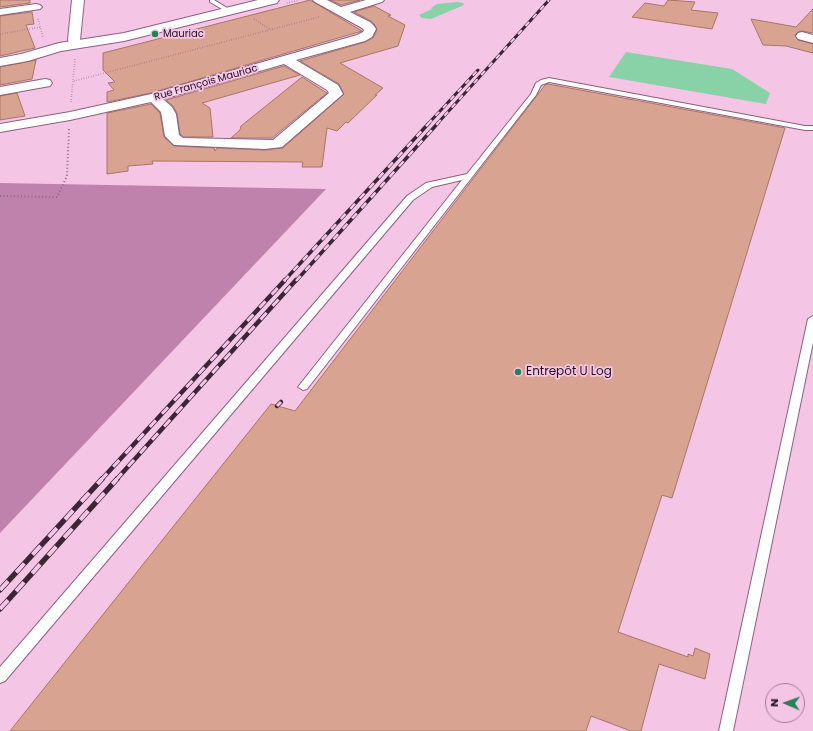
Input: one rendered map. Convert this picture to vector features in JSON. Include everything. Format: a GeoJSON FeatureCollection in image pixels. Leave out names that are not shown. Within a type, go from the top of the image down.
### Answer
{"type":"FeatureCollection","features":[{"type":"Feature","properties":{"kind":"street"},"geometry":{"type":"LineString","coordinates":[[0,12],[47,0]]}},
{"type":"Feature","properties":{"kind":"street"},"geometry":{"type":"LineString","coordinates":[[75,50],[74,40],[78,0]]}},
{"type":"Feature","properties":{"kind":"street"},"geometry":{"type":"LineString","coordinates":[[0,62],[22,58],[50,49],[75,50],[273,0]]}},
{"type":"Feature","properties":{"kind":"street","name":"Rue François Mauriac"},"geometry":{"type":"LineString","coordinates":[[0,128],[70,116],[154,97],[287,60],[361,38],[368,34],[370,29],[366,25],[319,0]]}},
{"type":"Feature","properties":{"kind":"street"},"geometry":{"type":"LineString","coordinates":[[340,11],[378,0]]}},
{"type":"Feature","properties":{"kind":"street"},"geometry":{"type":"LineString","coordinates":[[154,97],[167,110],[169,114],[172,136],[179,142],[265,145],[277,144],[336,94],[333,88],[287,60]]}},
{"type":"Feature","properties":{"kind":"street"},"geometry":{"type":"LineString","coordinates":[[0,91],[45,83]]}},
{"type":"Feature","properties":{"kind":"lane"},"geometry":{"type":"LineString","coordinates":[[212,1],[229,11]]}},
{"type":"Feature","properties":{"kind":"lane"},"geometry":{"type":"LineString","coordinates":[[303,387],[470,176],[534,94],[538,84],[542,81],[549,80],[805,128],[813,128]]}},
{"type":"Feature","properties":{"kind":"lane"},"geometry":{"type":"LineString","coordinates":[[0,677],[410,198],[429,185],[470,176]]}},
{"type":"Feature","properties":{"kind":"lane"},"geometry":{"type":"LineString","coordinates":[[726,731],[813,319]]}},
{"type":"Feature","properties":{"kind":"path"},"geometry":{"type":"LineString","coordinates":[[35,4],[45,46],[50,49]]}},
{"type":"Feature","properties":{"kind":"path"},"geometry":{"type":"LineString","coordinates":[[74,81],[322,16]]}},
{"type":"Feature","properties":{"kind":"path"},"geometry":{"type":"LineString","coordinates":[[251,18],[270,29]]}},
{"type":"Feature","properties":{"kind":"path"},"geometry":{"type":"LineString","coordinates":[[0,34],[41,28]]}},
{"type":"Feature","properties":{"kind":"path"},"geometry":{"type":"LineString","coordinates":[[71,104],[74,81],[75,50]]}},
{"type":"Feature","properties":{"kind":"path"},"geometry":{"type":"LineString","coordinates":[[0,196],[57,197],[67,176],[69,126]]}},
{"type":"Feature","properties":{"kind":"shaded area"},"geometry":{"type":"Polygon","coordinates":[[[457,2],[463,3],[464,5],[431,19],[422,18],[419,15],[432,9],[431,8],[437,4],[457,2]]]}},
{"type":"Feature","properties":{"kind":"shaded area"},"geometry":{"type":"Polygon","coordinates":[[[626,52],[732,69],[770,93],[766,104],[609,77],[626,52]]]}},
{"type":"Feature","properties":{"kind":"shaded area"},"geometry":{"type":"Polygon","coordinates":[[[0,183],[326,189],[0,533],[0,183]]]}},
{"type":"Feature","properties":{"kind":"building"},"geometry":{"type":"Polygon","coordinates":[[[0,0],[30,0],[30,3],[0,7],[0,0]]]}},
{"type":"Feature","properties":{"kind":"building"},"geometry":{"type":"Polygon","coordinates":[[[310,0],[362,31],[151,93],[107,102],[107,92],[114,90],[108,83],[115,82],[103,70],[103,53],[310,0]]]}},
{"type":"Feature","properties":{"kind":"building"},"geometry":{"type":"Polygon","coordinates":[[[330,0],[360,0],[341,5],[330,0]]]}},
{"type":"Feature","properties":{"kind":"building"},"geometry":{"type":"Polygon","coordinates":[[[668,0],[695,2],[691,10],[718,13],[712,29],[632,17],[645,3],[664,6],[668,0]]]}},
{"type":"Feature","properties":{"kind":"building"},"geometry":{"type":"Polygon","coordinates":[[[374,6],[391,15],[388,16],[405,25],[398,46],[340,63],[383,88],[348,123],[346,122],[337,131],[327,128],[322,167],[302,167],[303,162],[152,161],[153,164],[128,166],[128,171],[107,174],[107,113],[151,104],[160,113],[164,137],[174,146],[214,148],[215,151],[217,148],[265,150],[283,148],[344,94],[339,84],[300,61],[365,42],[373,38],[377,30],[375,25],[371,21],[354,12],[374,6]]]}},
{"type":"Feature","properties":{"kind":"building"},"geometry":{"type":"Polygon","coordinates":[[[813,9],[813,33],[802,31],[795,35],[798,40],[813,44],[813,53],[786,46],[763,45],[751,19],[796,27],[813,9]]]}},
{"type":"Feature","properties":{"kind":"building"},"geometry":{"type":"Polygon","coordinates":[[[32,12],[34,24],[26,25],[35,48],[0,56],[0,16],[32,12]]]}},
{"type":"Feature","properties":{"kind":"building"},"geometry":{"type":"Polygon","coordinates":[[[36,60],[32,79],[0,85],[0,67],[36,60]]]}},
{"type":"Feature","properties":{"kind":"building"},"geometry":{"type":"Polygon","coordinates":[[[284,66],[300,75],[202,103],[210,108],[213,137],[184,137],[180,134],[177,113],[173,106],[166,100],[284,66]]]}},
{"type":"Feature","properties":{"kind":"building"},"geometry":{"type":"Polygon","coordinates":[[[302,77],[327,93],[272,138],[231,138],[240,130],[241,126],[302,77]]]}},
{"type":"Feature","properties":{"kind":"building","name":"Entrepôt U Log"},"geometry":{"type":"Polygon","coordinates":[[[548,84],[785,128],[672,498],[662,495],[618,632],[688,657],[688,654],[693,656],[695,648],[710,654],[705,679],[659,664],[641,731],[631,731],[591,716],[586,731],[10,731],[271,404],[295,411],[545,85],[548,84]]]}},
{"type":"Feature","properties":{"kind":"building"},"geometry":{"type":"Polygon","coordinates":[[[17,93],[25,116],[0,120],[0,96],[17,93]]]}},
{"type":"Feature","properties":{"kind":"railway"},"geometry":{"type":"LineString","coordinates":[[437,124],[549,0]]}},
{"type":"Feature","properties":{"kind":"railway"},"geometry":{"type":"LineString","coordinates":[[428,124],[478,70]]}},
{"type":"Feature","properties":{"kind":"railway"},"geometry":{"type":"LineString","coordinates":[[284,281],[429,123]]}},
{"type":"Feature","properties":{"kind":"railway"},"geometry":{"type":"LineString","coordinates":[[296,281],[438,123]]}},
{"type":"Feature","properties":{"kind":"railway"},"geometry":{"type":"LineString","coordinates":[[101,480],[285,280]]}},
{"type":"Feature","properties":{"kind":"railway"},"geometry":{"type":"LineString","coordinates":[[116,480],[296,280]]}},
{"type":"Feature","properties":{"kind":"railway"},"geometry":{"type":"LineString","coordinates":[[277,406],[281,402]]}},
{"type":"Feature","properties":{"kind":"railway"},"geometry":{"type":"LineString","coordinates":[[0,590],[102,479]]}},
{"type":"Feature","properties":{"kind":"railway"},"geometry":{"type":"LineString","coordinates":[[0,609],[117,479]]}},
{"type":"Feature","properties":{"kind":"place","name":"Mauriac"},"geometry":{"type":"Point","coordinates":[155,34]}},
{"type":"Feature","properties":{"kind":"place","name":"Entrepôt U Log"},"geometry":{"type":"Point","coordinates":[518,372]}}]}
